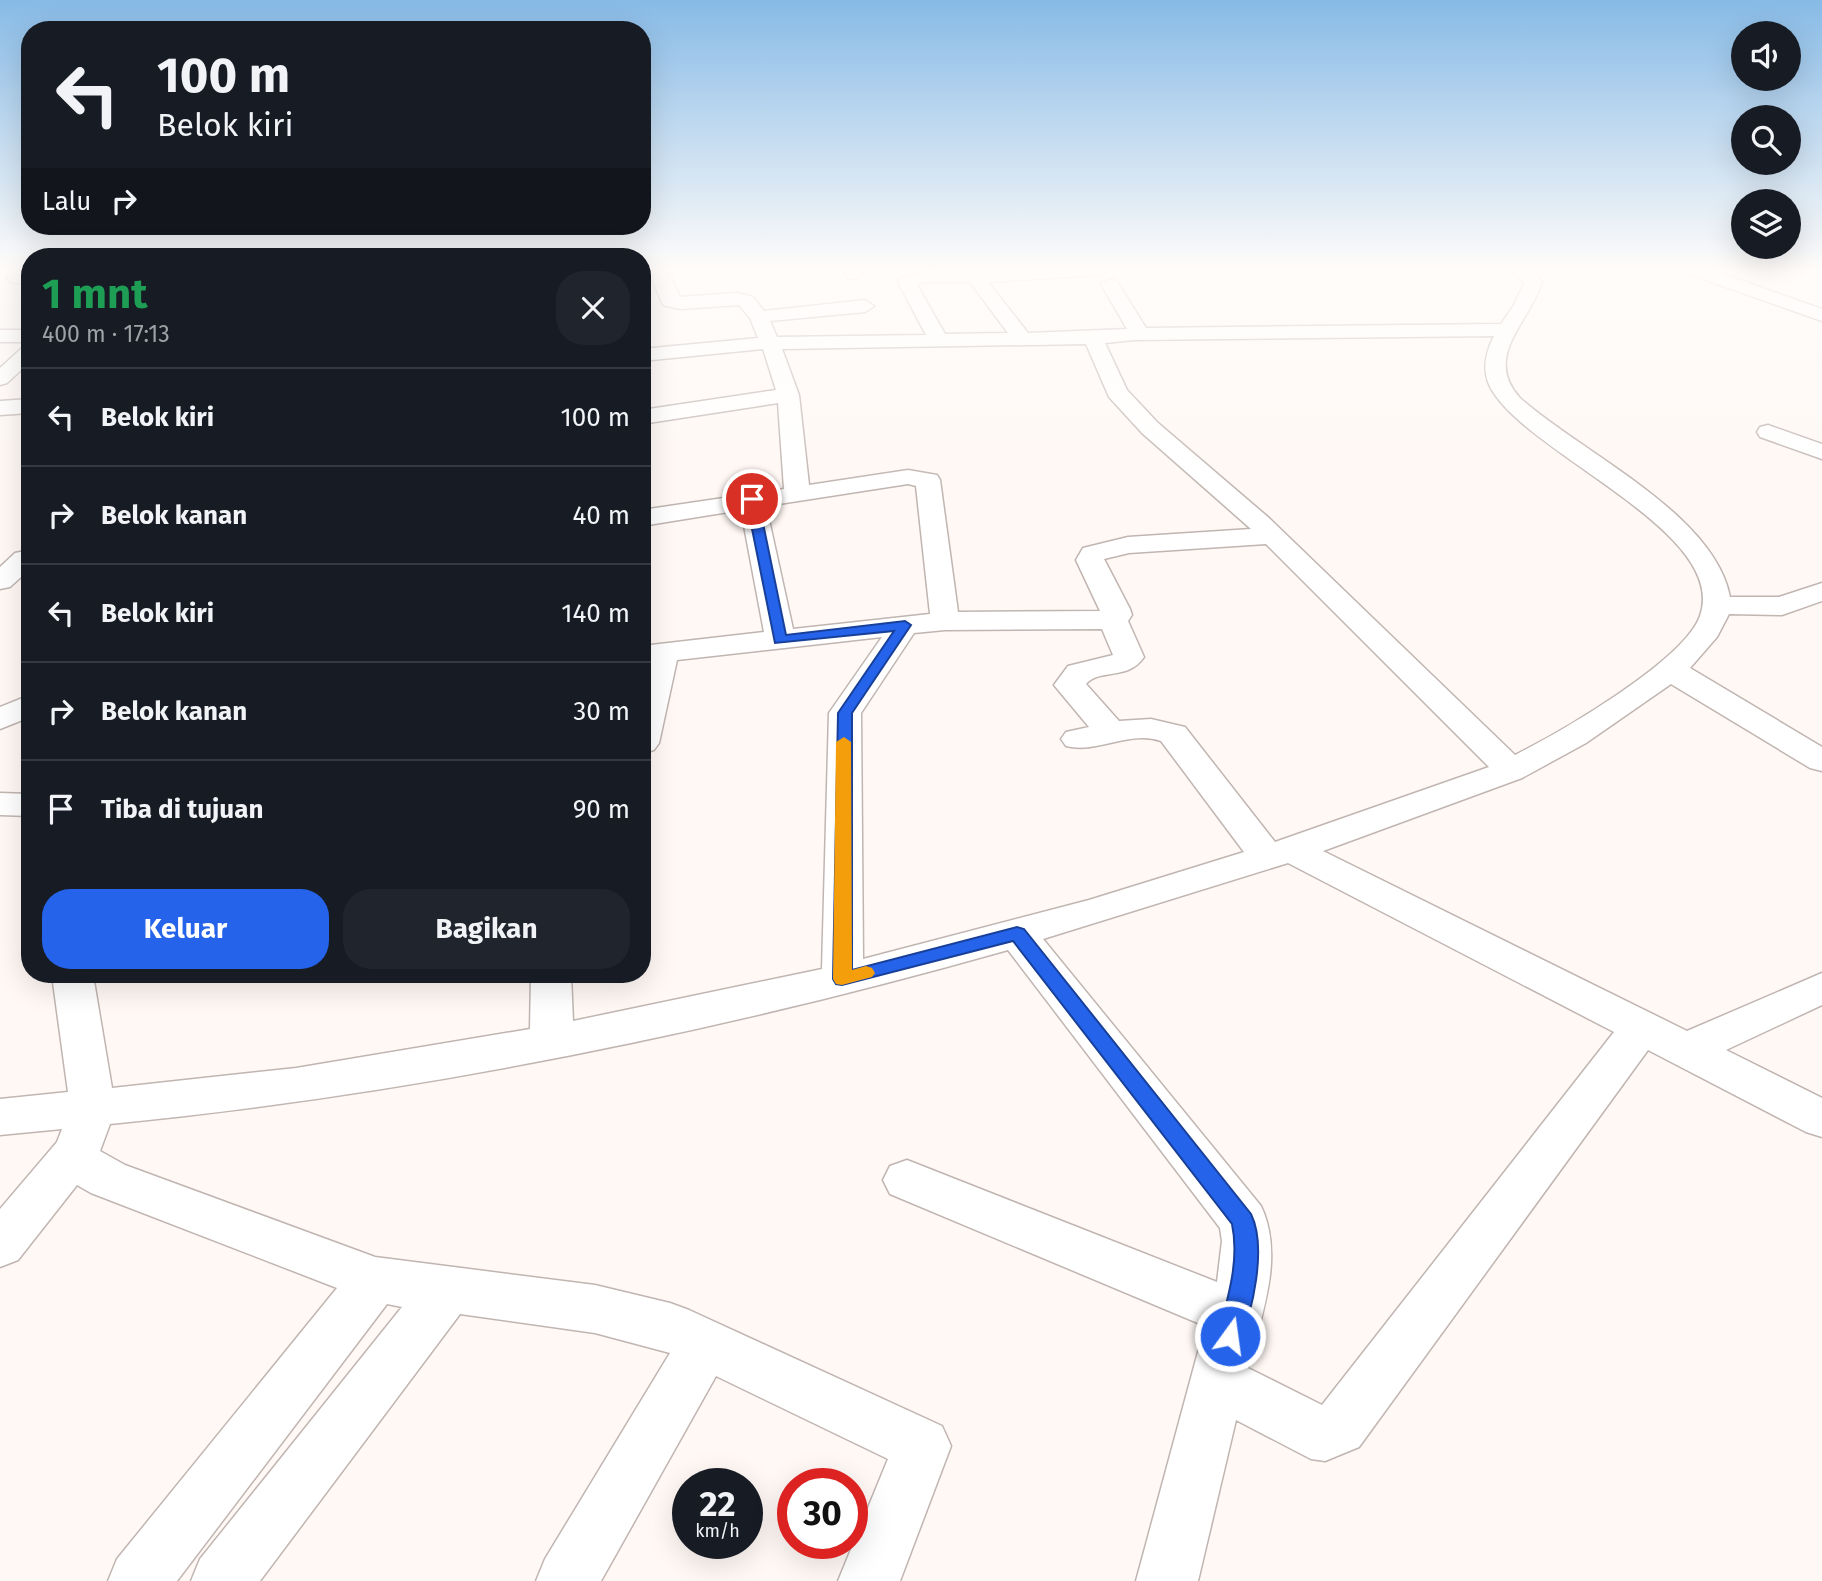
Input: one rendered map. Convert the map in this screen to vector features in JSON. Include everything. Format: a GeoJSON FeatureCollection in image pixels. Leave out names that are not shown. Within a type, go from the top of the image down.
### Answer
{"type":"FeatureCollection","features":[{"type":"Feature","properties":{"kind":"street"},"geometry":{"type":"LineString","coordinates":[[651,354],[768,343],[957,341]]}},
{"type":"Feature","properties":{"kind":"street"},"geometry":{"type":"LineString","coordinates":[[1094,341],[1117,392],[1150,428],[1272,536],[1511,770]]}},
{"type":"Feature","properties":{"kind":"street"},"geometry":{"type":"LineString","coordinates":[[0,1117],[85,1130],[334,1080],[746,1003],[1076,919],[1280,855],[1511,770],[1593,726],[1669,669],[1693,648],[1710,626],[1717,605],[1713,578],[1705,561],[1688,541],[1662,516],[1541,426],[1501,389],[1495,369],[1496,353],[1501,341]]}},
{"type":"Feature","properties":{"kind":"street"},"geometry":{"type":"LineString","coordinates":[[768,343],[782,372],[788,396],[797,492]]}},
{"type":"Feature","properties":{"kind":"street"},"geometry":{"type":"LineString","coordinates":[[651,416],[788,396]]}},
{"type":"Feature","properties":{"kind":"street"},"geometry":{"type":"LineString","coordinates":[[0,408],[21,407]]}},
{"type":"Feature","properties":{"kind":"street"},"geometry":{"type":"LineString","coordinates":[[1768,432],[1822,452]]}},
{"type":"Feature","properties":{"kind":"street"},"geometry":{"type":"LineString","coordinates":[[651,516],[908,477],[928,480],[945,621]]}},
{"type":"Feature","properties":{"kind":"street"},"geometry":{"type":"LineString","coordinates":[[752,499],[780,640]]}},
{"type":"Feature","properties":{"kind":"street"},"geometry":{"type":"LineString","coordinates":[[653,653],[945,621],[1112,618],[1117,615],[1116,609],[1090,560],[1093,554],[1128,545],[1272,536]]}},
{"type":"Feature","properties":{"kind":"street"},"geometry":{"type":"LineString","coordinates":[[0,581],[18,558]]}},
{"type":"Feature","properties":{"kind":"street"},"geometry":{"type":"LineString","coordinates":[[1717,605],[1782,606],[1822,592]]}},
{"type":"Feature","properties":{"kind":"street"},"geometry":{"type":"LineString","coordinates":[[1112,618],[1129,657],[1125,662],[1113,667],[1078,672],[1071,678],[1070,685],[1112,734]]}},
{"type":"Feature","properties":{"kind":"street"},"geometry":{"type":"LineString","coordinates":[[842,979],[845,713],[905,625]]}},
{"type":"Feature","properties":{"kind":"street"},"geometry":{"type":"LineString","coordinates":[[1669,669],[1822,761]]}},
{"type":"Feature","properties":{"kind":"street"},"geometry":{"type":"LineString","coordinates":[[0,719],[21,709]]}},
{"type":"Feature","properties":{"kind":"street"},"geometry":{"type":"LineString","coordinates":[[1078,738],[1149,729],[1163,729],[1173,734],[1280,855],[1641,1028],[1822,1119]]}},
{"type":"Feature","properties":{"kind":"street"},"geometry":{"type":"LineString","coordinates":[[0,804],[21,804]]}},
{"type":"Feature","properties":{"kind":"street"},"geometry":{"type":"LineString","coordinates":[[1017,934],[1243,1221],[1248,1241],[1244,1279],[1236,1314],[1167,1581]]}},
{"type":"Feature","properties":{"kind":"street"},"geometry":{"type":"LineString","coordinates":[[73,983],[85,1130],[83,1165],[108,1179],[375,1280],[595,1309],[670,1327],[922,1446],[869,1581]]}},
{"type":"Feature","properties":{"kind":"street"},"geometry":{"type":"LineString","coordinates":[[551,983],[552,1041]]}},
{"type":"Feature","properties":{"kind":"street"},"geometry":{"type":"LineString","coordinates":[[1684,1051],[1822,988]]}},
{"type":"Feature","properties":{"kind":"street"},"geometry":{"type":"LineString","coordinates":[[1218,1381],[1311,1431],[1325,1433],[1339,1428],[1641,1028]]}},
{"type":"Feature","properties":{"kind":"street"},"geometry":{"type":"LineString","coordinates":[[0,1245],[85,1130]]}},
{"type":"Feature","properties":{"kind":"street"},"geometry":{"type":"LineString","coordinates":[[906,1180],[1236,1314]]}},
{"type":"Feature","properties":{"kind":"street"},"geometry":{"type":"LineString","coordinates":[[139,1581],[375,1280]]}},
{"type":"Feature","properties":{"kind":"street"},"geometry":{"type":"LineString","coordinates":[[222,1581],[448,1289]]}},
{"type":"Feature","properties":{"kind":"street"},"geometry":{"type":"LineString","coordinates":[[567,1581],[705,1344]]}},
{"type":"Feature","properties":{"kind":"slow traffic"},"geometry":{"type":"LineString","coordinates":[[844,742],[842,979],[866,973]]}},
{"type":"Feature","properties":{"kind":"route"},"geometry":{"type":"LineString","coordinates":[[752,499],[780,640],[905,625],[845,713],[842,979],[1017,934],[1226,1196],[1243,1221],[1248,1241],[1244,1279],[1230,1336]]}}]}
